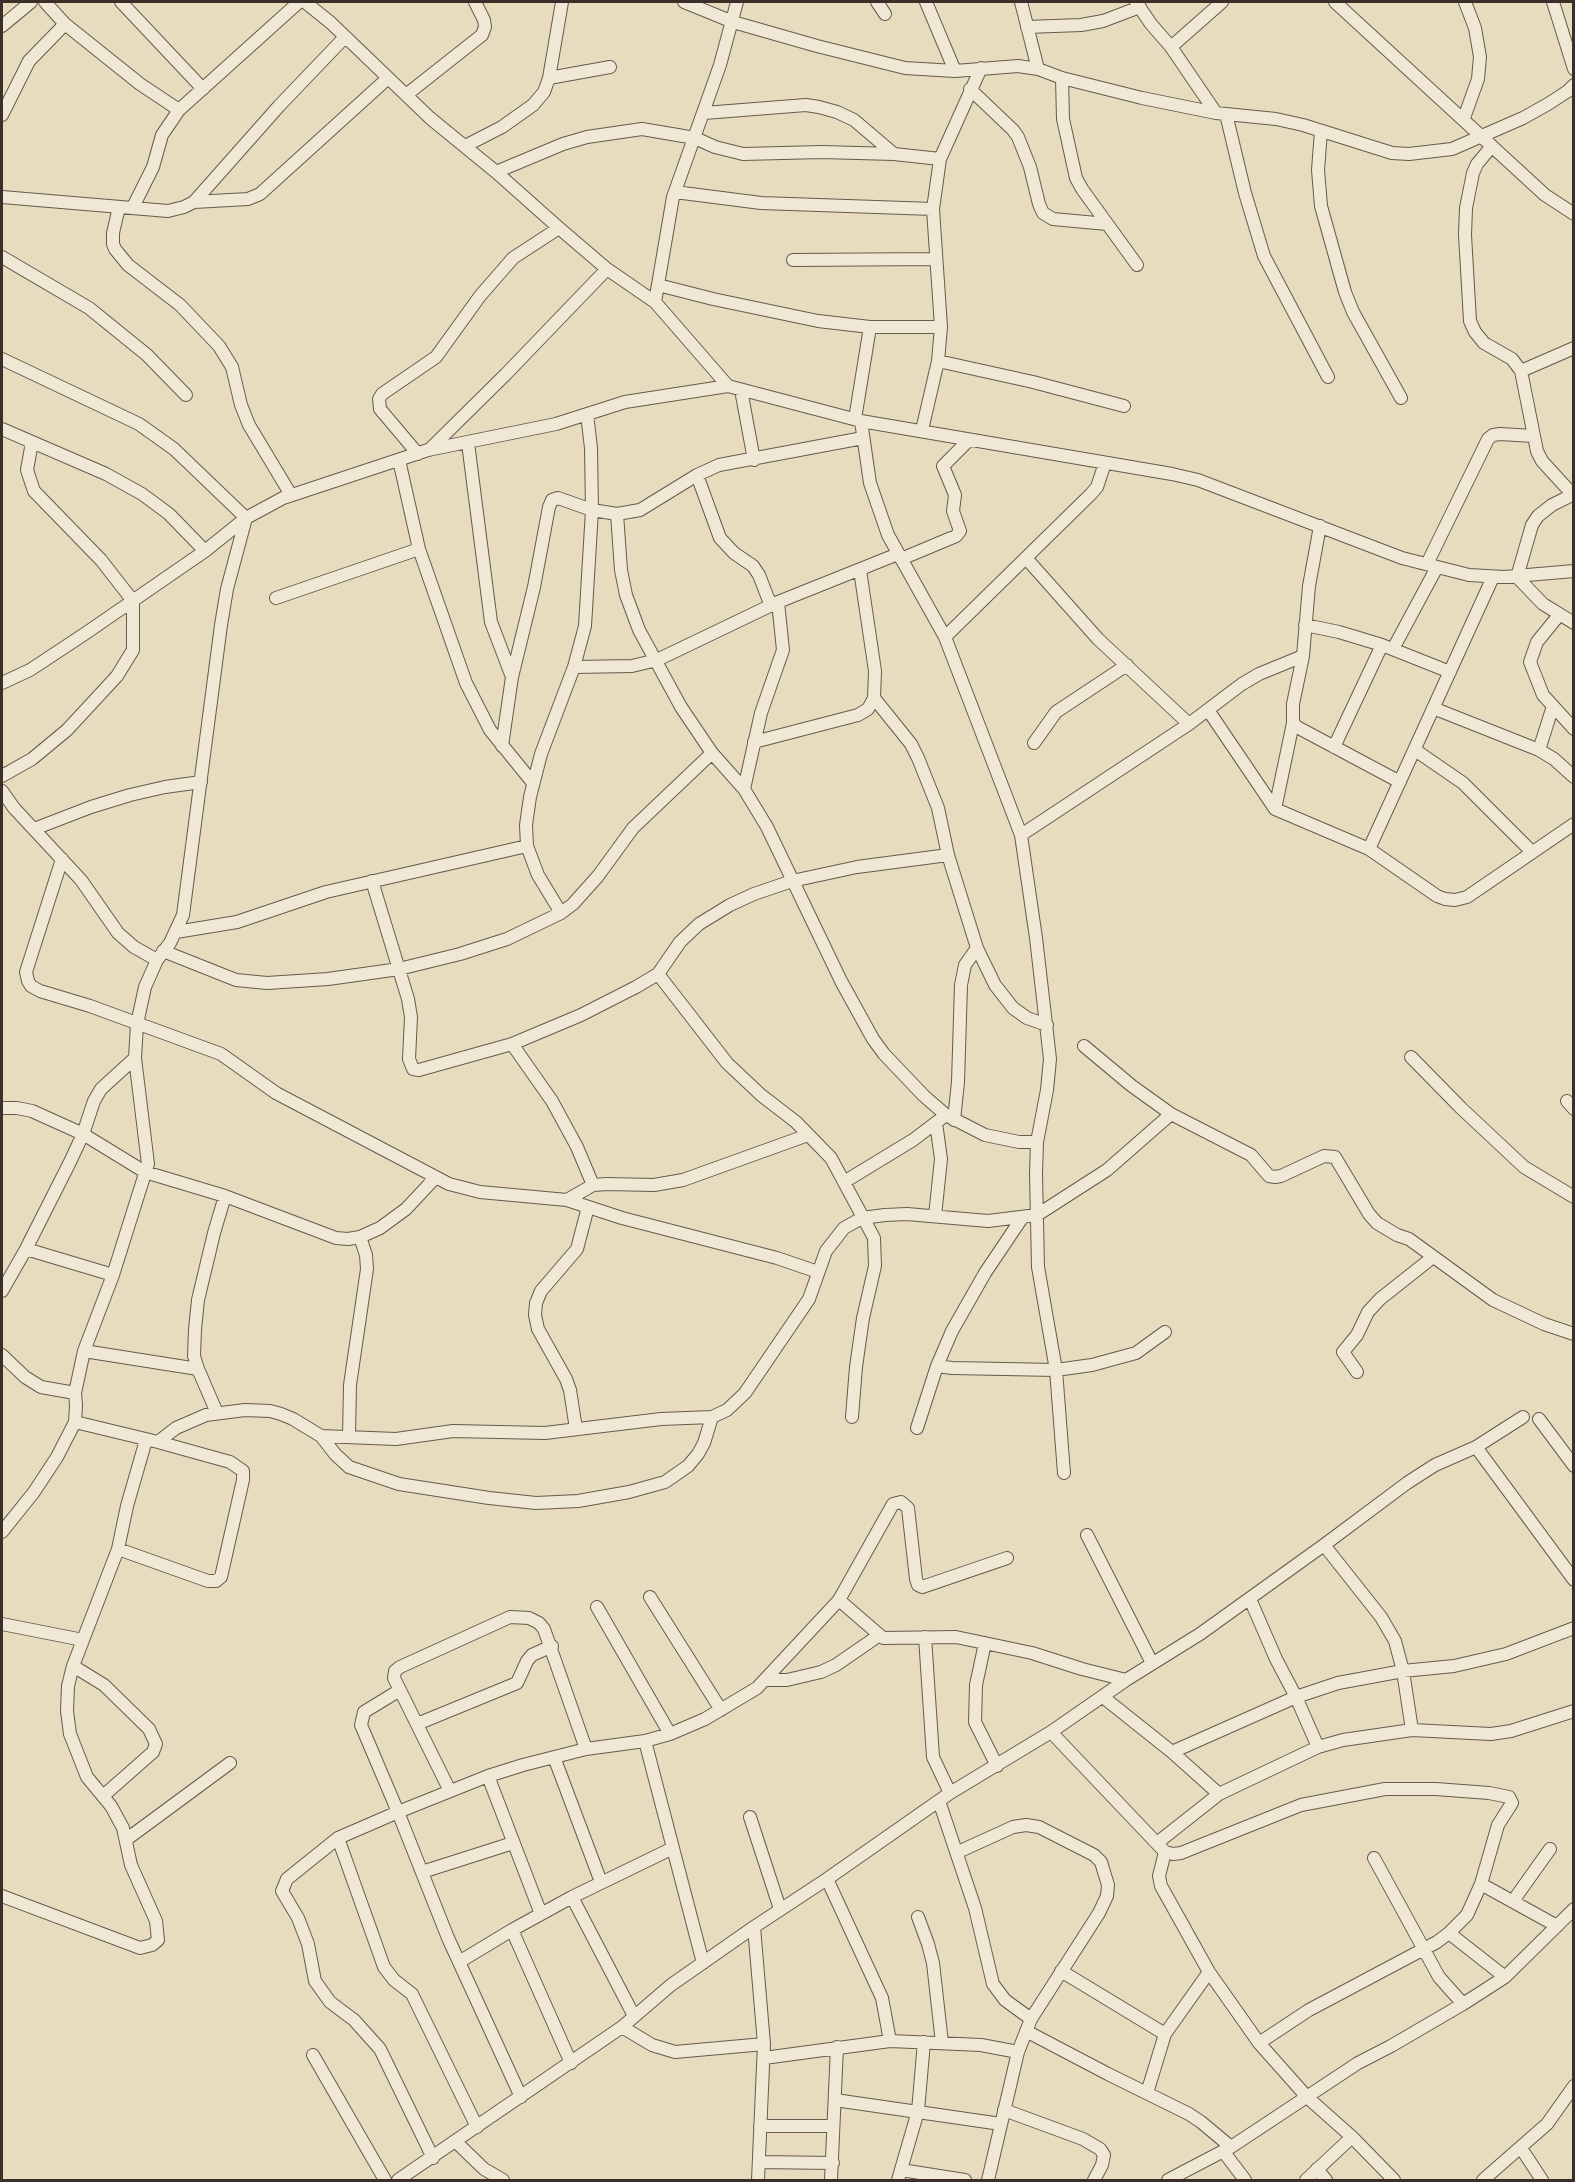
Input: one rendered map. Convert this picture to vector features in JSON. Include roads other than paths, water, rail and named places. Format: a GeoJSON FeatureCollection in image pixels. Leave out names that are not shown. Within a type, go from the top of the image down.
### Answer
{"type":"FeatureCollection","features":[{"type":"Feature","properties":{"kind":"street"},"geometry":{"type":"LineString","coordinates":[[2,26],[31,2]]}},
{"type":"Feature","properties":{"kind":"street"},"geometry":{"type":"LineString","coordinates":[[45,2],[65,24],[140,84],[179,110]]}},
{"type":"Feature","properties":{"kind":"street"},"geometry":{"type":"LineString","coordinates":[[121,2],[203,89]]}},
{"type":"Feature","properties":{"kind":"street"},"geometry":{"type":"LineString","coordinates":[[133,207],[153,167],[162,135],[179,110],[299,2]]}},
{"type":"Feature","properties":{"kind":"street"},"geometry":{"type":"LineString","coordinates":[[305,2],[406,95],[559,228],[607,269],[655,302],[728,386]]}},
{"type":"Feature","properties":{"kind":"street"},"geometry":{"type":"LineString","coordinates":[[406,95],[482,35],[485,27],[484,20],[475,2]]}},
{"type":"Feature","properties":{"kind":"street"},"geometry":{"type":"LineString","coordinates":[[465,146],[502,127],[533,105],[544,92],[549,78],[562,2]]}},
{"type":"Feature","properties":{"kind":"street"},"geometry":{"type":"LineString","coordinates":[[684,2],[733,22],[905,68],[955,71],[1018,66],[1038,69],[1062,78],[1142,99],[1221,113],[1276,119],[1392,153],[1409,154],[1452,149],[1523,118],[1572,92]]}},
{"type":"Feature","properties":{"kind":"street"},"geometry":{"type":"LineString","coordinates":[[655,302],[675,192],[704,113],[733,22],[737,2]]}},
{"type":"Feature","properties":{"kind":"street"},"geometry":{"type":"LineString","coordinates":[[877,2],[885,14]]}},
{"type":"Feature","properties":{"kind":"street"},"geometry":{"type":"LineString","coordinates":[[926,2],[955,71]]}},
{"type":"Feature","properties":{"kind":"street"},"geometry":{"type":"LineString","coordinates":[[1021,2],[1038,69]]}},
{"type":"Feature","properties":{"kind":"street"},"geometry":{"type":"LineString","coordinates":[[1171,47],[1222,2]]}},
{"type":"Feature","properties":{"kind":"street"},"geometry":{"type":"LineString","coordinates":[[1335,2],[1464,118],[1545,195],[1574,214]]}},
{"type":"Feature","properties":{"kind":"street"},"geometry":{"type":"LineString","coordinates":[[1464,118],[1478,79],[1480,57],[1475,28],[1465,2]]}},
{"type":"Feature","properties":{"kind":"street"},"geometry":{"type":"LineString","coordinates":[[1552,2],[1574,69]]}},
{"type":"Feature","properties":{"kind":"street"},"geometry":{"type":"LineString","coordinates":[[1027,27],[1081,25],[1103,21],[1138,4],[1221,113],[1264,256],[1328,377]]}},
{"type":"Feature","properties":{"kind":"street"},"geometry":{"type":"LineString","coordinates":[[2,115],[6,95],[29,62],[65,24]]}},
{"type":"Feature","properties":{"kind":"street"},"geometry":{"type":"LineString","coordinates":[[194,202],[279,106],[345,38]]}},
{"type":"Feature","properties":{"kind":"street"},"geometry":{"type":"LineString","coordinates":[[549,78],[610,68]]}},
{"type":"Feature","properties":{"kind":"street"},"geometry":{"type":"LineString","coordinates":[[922,430],[939,361],[941,327],[933,209],[940,159],[981,68]]}},
{"type":"Feature","properties":{"kind":"street"},"geometry":{"type":"LineString","coordinates":[[2,197],[168,211],[177,210],[194,202],[249,199],[260,194],[388,78]]}},
{"type":"Feature","properties":{"kind":"street"},"geometry":{"type":"LineString","coordinates":[[1062,78],[1063,119],[1072,166],[1082,189],[1137,265]]}},
{"type":"Feature","properties":{"kind":"street"},"geometry":{"type":"LineString","coordinates":[[970,89],[1018,137],[1030,167],[1043,213],[1053,219],[1107,224]]}},
{"type":"Feature","properties":{"kind":"street"},"geometry":{"type":"LineString","coordinates":[[704,113],[773,107],[819,107],[854,120],[894,154]]}},
{"type":"Feature","properties":{"kind":"street"},"geometry":{"type":"LineString","coordinates":[[496,172],[563,144],[587,137],[642,129],[694,138],[716,147],[743,153],[894,154],[940,159]]}},
{"type":"Feature","properties":{"kind":"street"},"geometry":{"type":"LineString","coordinates":[[1321,131],[1318,170],[1322,206],[1345,292],[1353,312],[1401,398]]}},
{"type":"Feature","properties":{"kind":"street"},"geometry":{"type":"LineString","coordinates":[[1492,146],[1477,164],[1473,173],[1466,208],[1465,235],[1470,321],[1484,343],[1512,359],[1521,371],[1533,436],[1542,461],[1573,495],[1552,505],[1538,516],[1532,525],[1517,577]]}},
{"type":"Feature","properties":{"kind":"street"},"geometry":{"type":"LineString","coordinates":[[675,192],[761,203],[933,209]]}},
{"type":"Feature","properties":{"kind":"street"},"geometry":{"type":"LineString","coordinates":[[119,207],[113,233],[115,249],[128,265],[192,317],[226,356],[232,367],[241,405],[249,425],[291,495]]}},
{"type":"Feature","properties":{"kind":"street"},"geometry":{"type":"LineString","coordinates":[[423,452],[380,409],[382,394],[436,357],[480,296],[513,258],[559,228]]}},
{"type":"Feature","properties":{"kind":"street"},"geometry":{"type":"LineString","coordinates":[[2,256],[89,308],[147,355],[186,395]]}},
{"type":"Feature","properties":{"kind":"street"},"geometry":{"type":"LineString","coordinates":[[793,260],[935,259]]}},
{"type":"Feature","properties":{"kind":"street"},"geometry":{"type":"LineString","coordinates":[[423,452],[506,374],[607,269]]}},
{"type":"Feature","properties":{"kind":"street"},"geometry":{"type":"LineString","coordinates":[[658,285],[803,319],[870,327],[941,327]]}},
{"type":"Feature","properties":{"kind":"street"},"geometry":{"type":"LineString","coordinates":[[870,327],[858,420],[872,492],[888,535],[945,637],[1021,835],[1047,1025],[1049,1075],[1037,1142],[1037,1215],[1040,1284],[1056,1370],[1064,1473]]}},
{"type":"Feature","properties":{"kind":"street"},"geometry":{"type":"LineString","coordinates":[[1521,371],[1574,348]]}},
{"type":"Feature","properties":{"kind":"street"},"geometry":{"type":"LineString","coordinates":[[2,359],[139,424],[174,449],[246,518]]}},
{"type":"Feature","properties":{"kind":"street"},"geometry":{"type":"LineString","coordinates":[[939,361],[1033,382],[1124,406]]}},
{"type":"Feature","properties":{"kind":"street"},"geometry":{"type":"LineString","coordinates":[[2,690],[6,681],[30,670],[133,601],[205,551],[246,518],[291,495],[423,452],[556,424],[625,402],[728,386],[858,420],[1198,480],[1401,558],[1469,575],[1517,577],[1574,571]]}},
{"type":"Feature","properties":{"kind":"street"},"geometry":{"type":"LineString","coordinates":[[741,390],[754,460]]}},
{"type":"Feature","properties":{"kind":"street"},"geometry":{"type":"LineString","coordinates":[[561,913],[538,875],[527,846],[527,814],[533,783],[574,667],[585,626],[592,510],[591,448],[587,414]]}},
{"type":"Feature","properties":{"kind":"street"},"geometry":{"type":"LineString","coordinates":[[2,429],[106,474],[142,494],[169,514],[205,551]]}},
{"type":"Feature","properties":{"kind":"street"},"geometry":{"type":"LineString","coordinates":[[1334,747],[1432,566],[1488,439],[1500,434],[1533,436]]}},
{"type":"Feature","properties":{"kind":"street"},"geometry":{"type":"LineString","coordinates":[[502,746],[512,677],[552,500],[558,498],[592,510],[617,514],[640,510],[697,475],[719,465],[863,438]]}},
{"type":"Feature","properties":{"kind":"street"},"geometry":{"type":"LineString","coordinates":[[574,667],[632,666],[657,660],[775,604],[860,570],[956,536],[960,531],[953,511],[955,495],[943,466],[969,440]]}},
{"type":"Feature","properties":{"kind":"street"},"geometry":{"type":"LineString","coordinates":[[2,776],[46,748],[67,730],[117,676],[133,650],[133,601],[94,552],[34,491],[27,470],[32,442]]}},
{"type":"Feature","properties":{"kind":"street"},"geometry":{"type":"LineString","coordinates":[[468,443],[491,622],[512,677]]}},
{"type":"Feature","properties":{"kind":"street"},"geometry":{"type":"LineString","coordinates":[[399,460],[419,549],[466,683],[490,730],[533,783]]}},
{"type":"Feature","properties":{"kind":"street"},"geometry":{"type":"LineString","coordinates":[[945,637],[1091,494],[1106,464]]}},
{"type":"Feature","properties":{"kind":"street"},"geometry":{"type":"LineString","coordinates":[[697,475],[720,538],[734,553],[753,566],[775,604],[783,650],[761,713],[744,789]]}},
{"type":"Feature","properties":{"kind":"street"},"geometry":{"type":"LineString","coordinates":[[617,514],[621,570],[626,595],[639,630],[681,706],[712,753],[744,789],[767,827],[841,981],[873,1039],[884,1054],[945,1119],[991,1137],[1019,1142],[1037,1142]]}},
{"type":"Feature","properties":{"kind":"street"},"geometry":{"type":"LineString","coordinates":[[2,1532],[46,1474],[69,1437],[75,1422],[75,1393],[84,1351],[114,1275],[149,1158],[143,1129],[135,1058],[137,1024],[145,987],[183,915],[221,625],[246,518]]}},
{"type":"Feature","properties":{"kind":"street"},"geometry":{"type":"LineString","coordinates":[[1275,809],[1293,723],[1293,704],[1303,656],[1309,586],[1320,526]]}},
{"type":"Feature","properties":{"kind":"street"},"geometry":{"type":"LineString","coordinates":[[276,598],[419,549]]}},
{"type":"Feature","properties":{"kind":"street"},"geometry":{"type":"LineString","coordinates":[[1026,558],[1098,639],[1189,724]]}},
{"type":"Feature","properties":{"kind":"street"},"geometry":{"type":"LineString","coordinates":[[754,742],[858,715],[868,710],[874,698],[875,671],[860,570]]}},
{"type":"Feature","properties":{"kind":"street"},"geometry":{"type":"LineString","coordinates":[[1369,849],[1493,577]]}},
{"type":"Feature","properties":{"kind":"street"},"geometry":{"type":"LineString","coordinates":[[1517,577],[1543,604],[1574,623]]}},
{"type":"Feature","properties":{"kind":"street"},"geometry":{"type":"LineString","coordinates":[[1559,615],[1537,642],[1530,662],[1543,695],[1574,729]]}},
{"type":"Feature","properties":{"kind":"street"},"geometry":{"type":"LineString","coordinates":[[1305,625],[1339,632],[1387,647],[1450,672]]}},
{"type":"Feature","properties":{"kind":"street"},"geometry":{"type":"LineString","coordinates":[[1021,835],[1189,724],[1242,684],[1259,674],[1303,656]]}},
{"type":"Feature","properties":{"kind":"street"},"geometry":{"type":"LineString","coordinates":[[1034,743],[1056,712],[1126,665]]}},
{"type":"Feature","properties":{"kind":"street"},"geometry":{"type":"LineString","coordinates":[[874,698],[910,744],[918,758],[938,808],[948,855],[978,948],[995,985],[1013,1008],[1027,1018],[1047,1025]]}},
{"type":"Feature","properties":{"kind":"street"},"geometry":{"type":"LineString","coordinates":[[1539,750],[1553,706]]}},
{"type":"Feature","properties":{"kind":"street"},"geometry":{"type":"LineString","coordinates":[[1433,708],[1539,750],[1561,764],[1574,777]]}},
{"type":"Feature","properties":{"kind":"street"},"geometry":{"type":"LineString","coordinates":[[1208,710],[1275,809],[1369,849],[1437,896],[1455,900],[1467,897],[1574,824]]}},
{"type":"Feature","properties":{"kind":"street"},"geometry":{"type":"LineString","coordinates":[[1293,723],[1400,782]]}},
{"type":"Feature","properties":{"kind":"street"},"geometry":{"type":"LineString","coordinates":[[1415,750],[1462,783],[1532,852]]}},
{"type":"Feature","properties":{"kind":"street"},"geometry":{"type":"LineString","coordinates":[[2,791],[14,808],[81,880],[118,933],[134,947],[236,980],[267,983],[328,979],[399,969],[460,954],[507,939],[561,913],[573,904],[598,876],[633,828],[712,753]]}},
{"type":"Feature","properties":{"kind":"street"},"geometry":{"type":"LineString","coordinates":[[34,829],[111,800],[156,789],[201,782]]}},
{"type":"Feature","properties":{"kind":"street"},"geometry":{"type":"LineString","coordinates":[[176,932],[237,922],[326,892],[527,846]]}},
{"type":"Feature","properties":{"kind":"street"},"geometry":{"type":"LineString","coordinates":[[372,880],[410,1009],[408,1049],[410,1066],[419,1070],[512,1044],[581,1016],[658,974],[680,942],[699,924],[730,905],[792,880],[857,867],[948,855]]}},
{"type":"Feature","properties":{"kind":"street"},"geometry":{"type":"LineString","coordinates":[[62,859],[26,972],[31,986],[40,991],[90,1006],[221,1054],[276,1093],[449,1184],[480,1192],[567,1200],[622,1218],[777,1258],[818,1272]]}},
{"type":"Feature","properties":{"kind":"street"},"geometry":{"type":"LineString","coordinates":[[935,1216],[945,1119],[958,1082],[961,985],[965,966],[978,948]]}},
{"type":"Feature","properties":{"kind":"street"},"geometry":{"type":"LineString","coordinates":[[658,974],[727,1063],[761,1095],[786,1114],[831,1158],[874,1238],[875,1266],[863,1318],[852,1417]]}},
{"type":"Feature","properties":{"kind":"street"},"geometry":{"type":"LineString","coordinates":[[512,1044],[552,1101],[577,1147],[593,1185]]}},
{"type":"Feature","properties":{"kind":"street"},"geometry":{"type":"LineString","coordinates":[[1084,1046],[1132,1086],[1171,1114],[1251,1155],[1269,1176],[1275,1178],[1324,1156],[1335,1157],[1368,1214],[1377,1223],[1409,1239],[1493,1300],[1544,1324],[1574,1334]]}},
{"type":"Feature","properties":{"kind":"street"},"geometry":{"type":"LineString","coordinates":[[1411,1057],[1524,1167],[1574,1197]]}},
{"type":"Feature","properties":{"kind":"street"},"geometry":{"type":"LineString","coordinates":[[2,1291],[26,1249],[83,1134],[94,1101],[101,1089],[135,1058]]}},
{"type":"Feature","properties":{"kind":"street"},"geometry":{"type":"LineString","coordinates":[[2,1108],[17,1108],[32,1112],[83,1134],[145,1172],[225,1196],[336,1238],[360,1237],[380,1228],[406,1209],[435,1178]]}},
{"type":"Feature","properties":{"kind":"street"},"geometry":{"type":"LineString","coordinates":[[321,1436],[396,1438],[453,1431],[545,1433],[661,1419],[712,1417],[727,1410],[745,1393],[809,1299],[831,1242],[844,1228],[862,1218],[885,1215],[935,1216],[988,1221],[1037,1215],[1107,1170],[1171,1114]]}},
{"type":"Feature","properties":{"kind":"street"},"geometry":{"type":"LineString","coordinates":[[844,1182],[945,1119]]}},
{"type":"Feature","properties":{"kind":"street"},"geometry":{"type":"LineString","coordinates":[[567,1200],[593,1185],[654,1185],[683,1180],[808,1135]]}},
{"type":"Feature","properties":{"kind":"street"},"geometry":{"type":"LineString","coordinates":[[217,1413],[198,1370],[195,1356],[195,1329],[198,1300],[225,1196]]}},
{"type":"Feature","properties":{"kind":"street"},"geometry":{"type":"LineString","coordinates":[[576,1430],[568,1384],[538,1329],[535,1315],[536,1303],[542,1291],[577,1249],[588,1207]]}},
{"type":"Feature","properties":{"kind":"street"},"geometry":{"type":"LineString","coordinates":[[917,1428],[952,1331],[971,1296],[1022,1218]]}},
{"type":"Feature","properties":{"kind":"street"},"geometry":{"type":"LineString","coordinates":[[349,1436],[350,1385],[367,1269],[366,1255],[360,1237]]}},
{"type":"Feature","properties":{"kind":"street"},"geometry":{"type":"LineString","coordinates":[[26,1249],[114,1275]]}},
{"type":"Feature","properties":{"kind":"street"},"geometry":{"type":"LineString","coordinates":[[1357,1372],[1343,1352],[1357,1335],[1368,1312],[1380,1299],[1433,1257]]}},
{"type":"Feature","properties":{"kind":"street"},"geometry":{"type":"LineString","coordinates":[[938,1366],[1056,1370],[1092,1365],[1136,1353],[1165,1332]]}},
{"type":"Feature","properties":{"kind":"street"},"geometry":{"type":"LineString","coordinates":[[84,1351],[198,1370]]}},
{"type":"Feature","properties":{"kind":"street"},"geometry":{"type":"LineString","coordinates":[[2,1355],[25,1377],[41,1387],[75,1393]]}},
{"type":"Feature","properties":{"kind":"street"},"geometry":{"type":"LineString","coordinates":[[2,1896],[140,1948],[152,1945],[158,1940],[159,1932],[156,1921],[131,1865],[127,1839],[120,1821],[87,1777],[70,1734],[66,1700],[73,1666],[118,1549],[128,1506],[152,1441],[206,1415],[244,1410],[270,1411],[293,1419],[321,1436],[349,1467],[399,1484],[489,1498],[547,1503],[578,1501],[619,1494],[665,1482],[688,1466],[698,1454],[712,1417]]}},
{"type":"Feature","properties":{"kind":"street"},"geometry":{"type":"LineString","coordinates":[[398,2181],[622,2027],[703,1963],[780,1909],[945,1797],[1051,1732],[1126,1680],[1200,1634],[1407,1483],[1435,1465],[1476,1447],[1523,1417]]}},
{"type":"Feature","properties":{"kind":"street"},"geometry":{"type":"LineString","coordinates":[[1539,1419],[1574,1466]]}},
{"type":"Feature","properties":{"kind":"street"},"geometry":{"type":"LineString","coordinates":[[75,1422],[230,1462],[243,1471],[243,1480],[221,1577],[216,1581],[208,1581],[118,1549]]}},
{"type":"Feature","properties":{"kind":"street"},"geometry":{"type":"LineString","coordinates":[[1476,1447],[1574,1581]]}},
{"type":"Feature","properties":{"kind":"street"},"geometry":{"type":"LineString","coordinates":[[433,2157],[380,2049],[354,2020],[330,2002],[315,1981],[308,1944],[298,1918],[282,1891],[287,1879],[338,1838],[398,1812],[488,1776],[554,1757],[586,1749],[645,1741],[670,1734],[721,1710],[757,1688],[800,1641],[826,1617],[839,1600],[893,1504],[901,1502],[908,1508],[916,1579],[918,1585],[922,1587],[1007,1558]]}},
{"type":"Feature","properties":{"kind":"street"},"geometry":{"type":"LineString","coordinates":[[1087,1535],[1152,1663]]}},
{"type":"Feature","properties":{"kind":"street"},"geometry":{"type":"LineString","coordinates":[[1324,1545],[1381,1617],[1395,1641],[1403,1671],[1412,1730]]}},
{"type":"Feature","properties":{"kind":"street"},"geometry":{"type":"LineString","coordinates":[[650,1597],[721,1710]]}},
{"type":"Feature","properties":{"kind":"street"},"geometry":{"type":"LineString","coordinates":[[1250,1599],[1318,1747]]}},
{"type":"Feature","properties":{"kind":"street"},"geometry":{"type":"LineString","coordinates":[[839,1600],[878,1636],[893,1639],[956,1637],[1032,1653],[1126,1680]]}},
{"type":"Feature","properties":{"kind":"street"},"geometry":{"type":"LineString","coordinates":[[597,1606],[670,1734]]}},
{"type":"Feature","properties":{"kind":"street"},"geometry":{"type":"LineString","coordinates":[[450,1791],[394,1678],[395,1671],[510,1617],[529,1618],[544,1629],[552,1646],[586,1749]]}},
{"type":"Feature","properties":{"kind":"street"},"geometry":{"type":"LineString","coordinates":[[2,1624],[83,1640]]}},
{"type":"Feature","properties":{"kind":"street"},"geometry":{"type":"LineString","coordinates":[[1172,1752],[1296,1697],[1338,1683],[1403,1671],[1454,1666],[1506,1654],[1574,1628]]}},
{"type":"Feature","properties":{"kind":"street"},"geometry":{"type":"LineString","coordinates":[[765,1680],[795,1679],[821,1672],[836,1665],[878,1636]]}},
{"type":"Feature","properties":{"kind":"street"},"geometry":{"type":"LineString","coordinates":[[925,1637],[933,1757],[975,1908],[993,1984],[1029,2025],[1147,2093],[1189,2114],[1227,2149],[1245,2181]]}},
{"type":"Feature","properties":{"kind":"street"},"geometry":{"type":"LineString","coordinates":[[985,1643],[976,1685],[975,1722],[997,1766]]}},
{"type":"Feature","properties":{"kind":"street"},"geometry":{"type":"LineString","coordinates":[[417,1724],[518,1683],[526,1661],[532,1655],[552,1646]]}},
{"type":"Feature","properties":{"kind":"street"},"geometry":{"type":"LineString","coordinates":[[73,1666],[104,1685],[149,1729],[156,1744],[153,1752],[103,1796]]}},
{"type":"Feature","properties":{"kind":"street"},"geometry":{"type":"LineString","coordinates":[[400,1690],[364,1712],[361,1725],[459,1962],[521,2097]]}},
{"type":"Feature","properties":{"kind":"street"},"geometry":{"type":"LineString","coordinates":[[1102,1697],[1172,1752],[1219,1794]]}},
{"type":"Feature","properties":{"kind":"street"},"geometry":{"type":"LineString","coordinates":[[1394,2181],[1352,2137],[1307,2097],[1259,2043],[1209,1972],[1161,1886],[1159,1876],[1161,1847],[1219,1794],[1318,1747],[1343,1740],[1412,1730],[1491,1734],[1520,1729],[1574,1711]]}},
{"type":"Feature","properties":{"kind":"street"},"geometry":{"type":"LineString","coordinates":[[1051,1732],[1161,1847],[1180,1853],[1301,1805],[1385,1789],[1489,1793],[1509,1797],[1512,1803],[1498,1826],[1481,1884],[1467,1915],[1449,1933],[1309,2010],[1259,2043]]}},
{"type":"Feature","properties":{"kind":"street"},"geometry":{"type":"LineString","coordinates":[[645,1741],[703,1963]]}},
{"type":"Feature","properties":{"kind":"street"},"geometry":{"type":"LineString","coordinates":[[554,1757],[601,1882]]}},
{"type":"Feature","properties":{"kind":"street"},"geometry":{"type":"LineString","coordinates":[[127,1839],[230,1763]]}},
{"type":"Feature","properties":{"kind":"street"},"geometry":{"type":"LineString","coordinates":[[488,1776],[541,1914]]}},
{"type":"Feature","properties":{"kind":"street"},"geometry":{"type":"LineString","coordinates":[[750,1817],[780,1909]]}},
{"type":"Feature","properties":{"kind":"street"},"geometry":{"type":"LineString","coordinates":[[958,1852],[1013,1827],[1026,1825],[1039,1827],[1094,1855],[1101,1862],[1108,1886],[1107,1896],[1099,1912],[1029,2025],[1018,2052],[988,2181]]}},
{"type":"Feature","properties":{"kind":"street"},"geometry":{"type":"LineString","coordinates":[[338,1838],[384,1966],[394,1980],[412,1994],[477,2127]]}},
{"type":"Feature","properties":{"kind":"street"},"geometry":{"type":"LineString","coordinates":[[422,1872],[513,1843]]}},
{"type":"Feature","properties":{"kind":"street"},"geometry":{"type":"LineString","coordinates":[[459,1962],[572,1897],[673,1848]]}},
{"type":"Feature","properties":{"kind":"street"},"geometry":{"type":"LineString","coordinates":[[1513,1901],[1550,1850]]}},
{"type":"Feature","properties":{"kind":"street"},"geometry":{"type":"LineString","coordinates":[[1374,1858],[1439,1977],[1463,2004]]}},
{"type":"Feature","properties":{"kind":"street"},"geometry":{"type":"LineString","coordinates":[[827,1879],[882,1998],[890,2041]]}},
{"type":"Feature","properties":{"kind":"street"},"geometry":{"type":"LineString","coordinates":[[1481,1884],[1557,1926]]}},
{"type":"Feature","properties":{"kind":"street"},"geometry":{"type":"LineString","coordinates":[[572,1897],[634,2016]]}},
{"type":"Feature","properties":{"kind":"street"},"geometry":{"type":"LineString","coordinates":[[1168,2181],[1227,2149],[1358,2063],[1463,2004],[1504,1977],[1573,1910]]}},
{"type":"Feature","properties":{"kind":"street"},"geometry":{"type":"LineString","coordinates":[[918,1917],[933,1963],[942,2043]]}},
{"type":"Feature","properties":{"kind":"street"},"geometry":{"type":"LineString","coordinates":[[754,1927],[764,2044],[758,2181]]}},
{"type":"Feature","properties":{"kind":"street"},"geometry":{"type":"LineString","coordinates":[[512,1930],[571,2063]]}},
{"type":"Feature","properties":{"kind":"street"},"geometry":{"type":"LineString","coordinates":[[1449,1933],[1504,1977]]}},
{"type":"Feature","properties":{"kind":"street"},"geometry":{"type":"LineString","coordinates":[[1061,1971],[1165,2034]]}},
{"type":"Feature","properties":{"kind":"street"},"geometry":{"type":"LineString","coordinates":[[1147,2093],[1165,2034],[1209,1972]]}},
{"type":"Feature","properties":{"kind":"street"},"geometry":{"type":"LineString","coordinates":[[622,2027],[652,2045],[675,2052],[764,2044]]}},
{"type":"Feature","properties":{"kind":"street"},"geometry":{"type":"LineString","coordinates":[[764,2058],[890,2041],[981,2045],[1018,2052]]}},
{"type":"Feature","properties":{"kind":"street"},"geometry":{"type":"LineString","coordinates":[[924,2042],[918,2111],[900,2175],[965,2181]]}},
{"type":"Feature","properties":{"kind":"street"},"geometry":{"type":"LineString","coordinates":[[831,2181],[837,2047]]}},
{"type":"Feature","properties":{"kind":"street"},"geometry":{"type":"LineString","coordinates":[[313,2055],[386,2181]]}},
{"type":"Feature","properties":{"kind":"street"},"geometry":{"type":"LineString","coordinates":[[1488,2179],[1547,2124],[1574,2086]]}},
{"type":"Feature","properties":{"kind":"street"},"geometry":{"type":"LineString","coordinates":[[835,2100],[1001,2124]]}},
{"type":"Feature","properties":{"kind":"street"},"geometry":{"type":"LineString","coordinates":[[1004,2110],[1083,2139],[1100,2149],[1104,2155],[1094,2181]]}},
{"type":"Feature","properties":{"kind":"street"},"geometry":{"type":"LineString","coordinates":[[760,2126],[833,2127]]}},
{"type":"Feature","properties":{"kind":"street"},"geometry":{"type":"LineString","coordinates":[[1306,2181],[1352,2137]]}},
{"type":"Feature","properties":{"kind":"street"},"geometry":{"type":"LineString","coordinates":[[455,2141],[484,2169],[502,2181]]}},
{"type":"Feature","properties":{"kind":"street"},"geometry":{"type":"LineString","coordinates":[[1521,2148],[1542,2181]]}},
{"type":"Feature","properties":{"kind":"street"},"geometry":{"type":"LineString","coordinates":[[759,2162],[833,2163]]}},
{"type":"Feature","properties":{"kind":"street"},"geometry":{"type":"LineString","coordinates":[[1317,2169],[1326,2181]]}}]}
